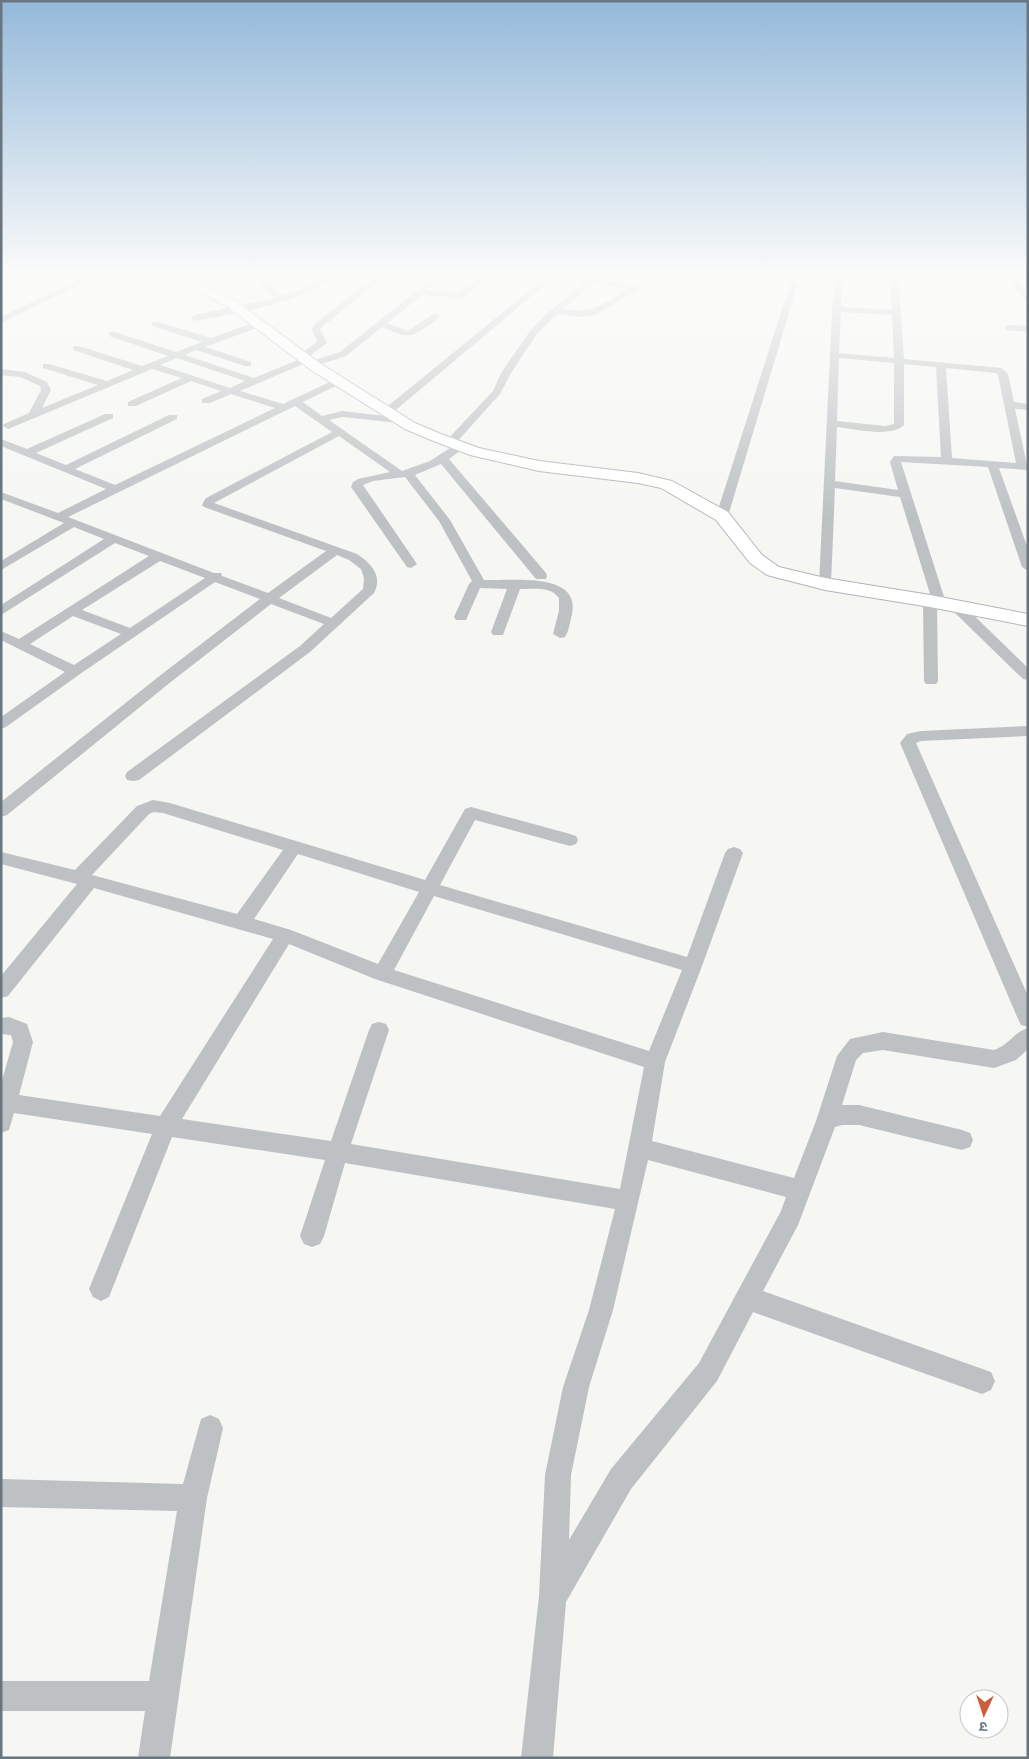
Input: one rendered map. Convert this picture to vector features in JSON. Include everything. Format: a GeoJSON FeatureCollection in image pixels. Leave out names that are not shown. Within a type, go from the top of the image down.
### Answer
{"type":"FeatureCollection","features":[{"type":"Feature","properties":{"kind":"main road"},"geometry":{"type":"LineString","coordinates":[[300,355],[393,416],[475,452],[539,466],[638,478],[666,484],[722,516],[756,558],[765,566],[782,574],[825,584],[1028,620]]}},
{"type":"Feature","properties":{"kind":"street"},"geometry":{"type":"LineString","coordinates":[[98,355],[143,370]]}},
{"type":"Feature","properties":{"kind":"street"},"geometry":{"type":"LineString","coordinates":[[177,355],[254,381]]}},
{"type":"Feature","properties":{"kind":"street"},"geometry":{"type":"LineString","coordinates":[[8,426],[177,355]]}},
{"type":"Feature","properties":{"kind":"street"},"geometry":{"type":"LineString","coordinates":[[221,355],[248,364]]}},
{"type":"Feature","properties":{"kind":"street"},"geometry":{"type":"LineString","coordinates":[[307,360],[311,355]]}},
{"type":"Feature","properties":{"kind":"street"},"geometry":{"type":"LineString","coordinates":[[206,401],[307,360],[336,355]]}},
{"type":"Feature","properties":{"kind":"street"},"geometry":{"type":"LineString","coordinates":[[321,419],[342,414],[393,416],[462,355]]}},
{"type":"Feature","properties":{"kind":"street"},"geometry":{"type":"LineString","coordinates":[[411,564],[357,487],[360,482],[405,474],[443,459],[497,392],[518,355]]}},
{"type":"Feature","properties":{"kind":"street"},"geometry":{"type":"LineString","coordinates":[[722,516],[772,355]]}},
{"type":"Feature","properties":{"kind":"street"},"geometry":{"type":"LineString","coordinates":[[825,584],[834,355]]}},
{"type":"Feature","properties":{"kind":"street"},"geometry":{"type":"LineString","coordinates":[[835,355],[999,370],[1003,374],[1025,467],[898,458],[895,462],[934,602],[931,681]]}},
{"type":"Feature","properties":{"kind":"street"},"geometry":{"type":"LineString","coordinates":[[831,423],[886,429],[899,425],[899,355]]}},
{"type":"Feature","properties":{"kind":"street"},"geometry":{"type":"LineString","coordinates":[[940,364],[947,461]]}},
{"type":"Feature","properties":{"kind":"street"},"geometry":{"type":"LineString","coordinates":[[46,366],[107,384]]}},
{"type":"Feature","properties":{"kind":"street"},"geometry":{"type":"LineString","coordinates":[[153,366],[284,408]]}},
{"type":"Feature","properties":{"kind":"street"},"geometry":{"type":"LineString","coordinates":[[1,377],[4,374],[1,372],[22,374],[44,384],[46,390],[33,416]]}},
{"type":"Feature","properties":{"kind":"street"},"geometry":{"type":"LineString","coordinates":[[132,404],[191,378]]}},
{"type":"Feature","properties":{"kind":"street"},"geometry":{"type":"LineString","coordinates":[[58,517],[339,381]]}},
{"type":"Feature","properties":{"kind":"street"},"geometry":{"type":"LineString","coordinates":[[296,402],[405,474],[444,520],[480,584]]}},
{"type":"Feature","properties":{"kind":"street"},"geometry":{"type":"LineString","coordinates":[[1010,405],[1028,407]]}},
{"type":"Feature","properties":{"kind":"street"},"geometry":{"type":"LineString","coordinates":[[26,453],[109,416]]}},
{"type":"Feature","properties":{"kind":"street"},"geometry":{"type":"LineString","coordinates":[[66,469],[173,418]]}},
{"type":"Feature","properties":{"kind":"street"},"geometry":{"type":"LineString","coordinates":[[133,776],[305,649],[369,590],[371,575],[364,564],[336,550],[208,505],[209,501],[214,498],[339,432]]}},
{"type":"Feature","properties":{"kind":"street"},"geometry":{"type":"LineString","coordinates":[[1,442],[114,489]]}},
{"type":"Feature","properties":{"kind":"street"},"geometry":{"type":"LineString","coordinates":[[443,459],[541,576]]}},
{"type":"Feature","properties":{"kind":"street"},"geometry":{"type":"LineString","coordinates":[[992,464],[1028,568]]}},
{"type":"Feature","properties":{"kind":"street"},"geometry":{"type":"LineString","coordinates":[[828,484],[905,494]]}},
{"type":"Feature","properties":{"kind":"street"},"geometry":{"type":"LineString","coordinates":[[1,506],[7,497],[216,576],[333,623]]}},
{"type":"Feature","properties":{"kind":"street"},"geometry":{"type":"LineString","coordinates":[[1,566],[73,522]]}},
{"type":"Feature","properties":{"kind":"street"},"geometry":{"type":"LineString","coordinates":[[1,611],[114,538]]}},
{"type":"Feature","properties":{"kind":"street"},"geometry":{"type":"LineString","coordinates":[[1,811],[136,701],[269,598],[336,550]]}},
{"type":"Feature","properties":{"kind":"street"},"geometry":{"type":"LineString","coordinates":[[20,644],[160,555]]}},
{"type":"Feature","properties":{"kind":"street"},"geometry":{"type":"LineString","coordinates":[[1,724],[75,671],[216,576]]}},
{"type":"Feature","properties":{"kind":"street"},"geometry":{"type":"LineString","coordinates":[[461,617],[475,584],[548,586],[558,588],[568,599],[560,634]]}},
{"type":"Feature","properties":{"kind":"street"},"geometry":{"type":"LineString","coordinates":[[498,632],[515,585]]}},
{"type":"Feature","properties":{"kind":"street"},"geometry":{"type":"LineString","coordinates":[[956,606],[1028,676]]}},
{"type":"Feature","properties":{"kind":"street"},"geometry":{"type":"LineString","coordinates":[[72,611],[131,633]]}},
{"type":"Feature","properties":{"kind":"street"},"geometry":{"type":"LineString","coordinates":[[1,635],[75,671]]}},
{"type":"Feature","properties":{"kind":"street"},"geometry":{"type":"LineString","coordinates":[[1028,731],[921,736],[912,738],[908,743],[1028,1019]]}},
{"type":"Feature","properties":{"kind":"street"},"geometry":{"type":"LineString","coordinates":[[1,990],[84,879],[142,810],[153,806],[164,807],[428,888],[693,966]]}},
{"type":"Feature","properties":{"kind":"street"},"geometry":{"type":"LineString","coordinates":[[382,974],[471,813],[570,840]]}},
{"type":"Feature","properties":{"kind":"street"},"geometry":{"type":"LineString","coordinates":[[241,923],[294,847]]}},
{"type":"Feature","properties":{"kind":"street"},"geometry":{"type":"LineString","coordinates":[[537,1758],[552,1599],[558,1475],[576,1387],[601,1310],[628,1201],[640,1148],[655,1062],[693,966],[734,853]]}},
{"type":"Feature","properties":{"kind":"street"},"geometry":{"type":"LineString","coordinates":[[1,858],[84,879],[284,935],[382,974],[655,1062]]}},
{"type":"Feature","properties":{"kind":"street"},"geometry":{"type":"LineString","coordinates":[[100,1289],[166,1126],[284,935]]}},
{"type":"Feature","properties":{"kind":"street"},"geometry":{"type":"LineString","coordinates":[[1,1026],[9,1025],[20,1030],[23,1042],[5,1113],[166,1126],[338,1152],[628,1201]]}},
{"type":"Feature","properties":{"kind":"street"},"geometry":{"type":"LineString","coordinates":[[312,1236],[379,1030]]}},
{"type":"Feature","properties":{"kind":"street"},"geometry":{"type":"LineString","coordinates":[[552,1599],[621,1479],[708,1372],[790,1217],[827,1121],[846,1056],[858,1045],[883,1041],[994,1059],[1009,1054],[1028,1036]]}},
{"type":"Feature","properties":{"kind":"street"},"geometry":{"type":"LineString","coordinates":[[827,1121],[840,1115],[859,1114],[962,1140]]}},
{"type":"Feature","properties":{"kind":"street"},"geometry":{"type":"LineString","coordinates":[[640,1148],[800,1190]]}},
{"type":"Feature","properties":{"kind":"street"},"geometry":{"type":"LineString","coordinates":[[748,1298],[982,1380]]}},
{"type":"Feature","properties":{"kind":"street"},"geometry":{"type":"LineString","coordinates":[[154,1758],[193,1498],[210,1428]]}},
{"type":"Feature","properties":{"kind":"street"},"geometry":{"type":"LineString","coordinates":[[1,1493],[193,1498]]}},
{"type":"Feature","properties":{"kind":"street"},"geometry":{"type":"LineString","coordinates":[[1,1696],[162,1696]]}}]}
